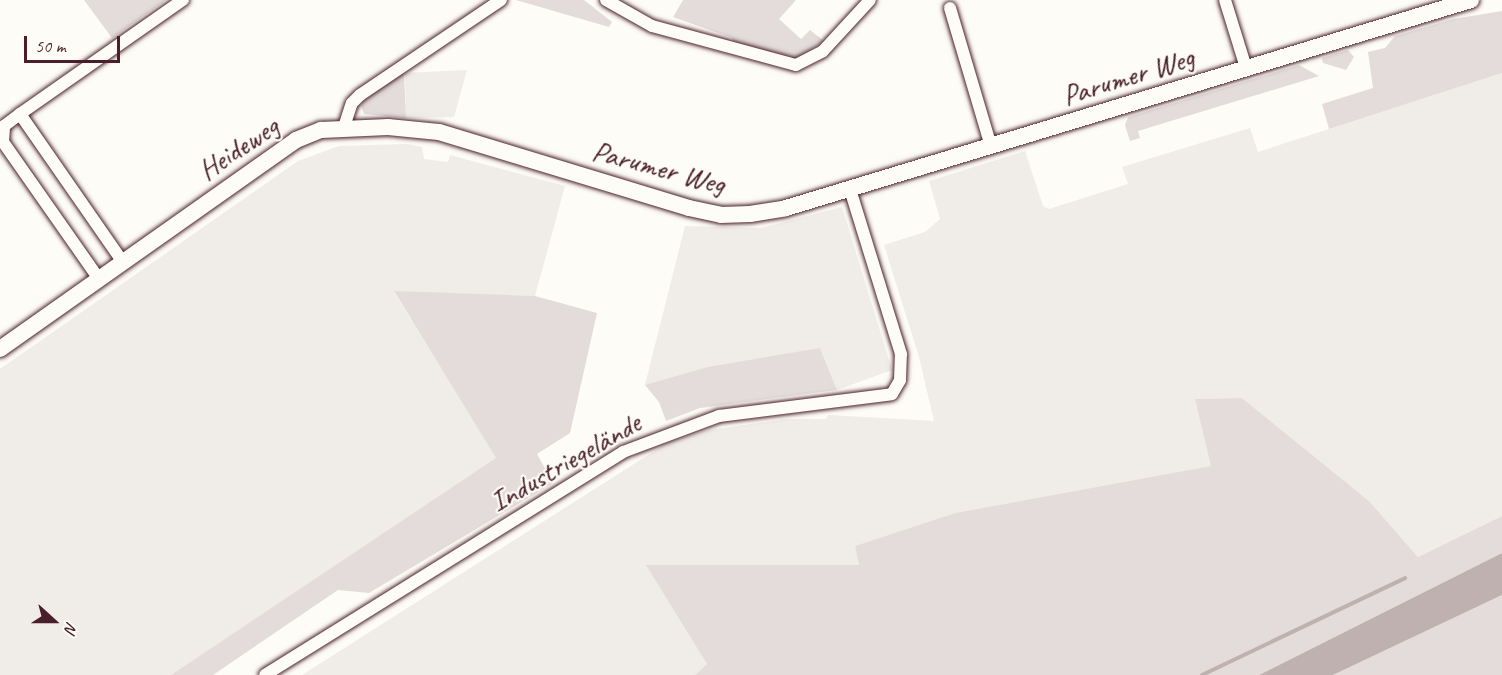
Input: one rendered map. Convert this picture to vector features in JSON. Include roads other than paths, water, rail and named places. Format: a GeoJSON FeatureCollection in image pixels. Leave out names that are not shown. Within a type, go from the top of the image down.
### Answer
{"type":"FeatureCollection","features":[{"type":"Feature","properties":{"kind":"street"},"geometry":{"type":"LineString","coordinates":[[99,279],[3,142],[4,126],[183,0]]}},
{"type":"Feature","properties":{"kind":"street"},"geometry":{"type":"LineString","coordinates":[[344,127],[352,103],[360,95],[501,0]]}},
{"type":"Feature","properties":{"kind":"street"},"geometry":{"type":"LineString","coordinates":[[606,0],[652,26],[796,66],[823,51],[870,0]]}},
{"type":"Feature","properties":{"kind":"street"},"geometry":{"type":"LineString","coordinates":[[1226,0],[1246,68]]}},
{"type":"Feature","properties":{"kind":"street","name":"Parumer Weg"},"geometry":{"type":"LineString","coordinates":[[344,127],[439,132],[688,208],[721,215],[786,208],[1471,0]]}},
{"type":"Feature","properties":{"kind":"street"},"geometry":{"type":"LineString","coordinates":[[951,8],[991,146]]}},
{"type":"Feature","properties":{"kind":"street"},"geometry":{"type":"LineString","coordinates":[[20,114],[123,262]]}},
{"type":"Feature","properties":{"kind":"street","name":"Heideweg"},"geometry":{"type":"LineString","coordinates":[[0,348],[296,140],[321,130],[344,127]]}},
{"type":"Feature","properties":{"kind":"street","name":"Industriegelände"},"geometry":{"type":"LineString","coordinates":[[266,675],[623,452],[719,416],[892,394],[900,380],[901,354],[850,189]]}},
{"type":"Feature","properties":{"kind":"waterway"},"geometry":{"type":"LineString","coordinates":[[1202,675],[1405,578]]}}]}
